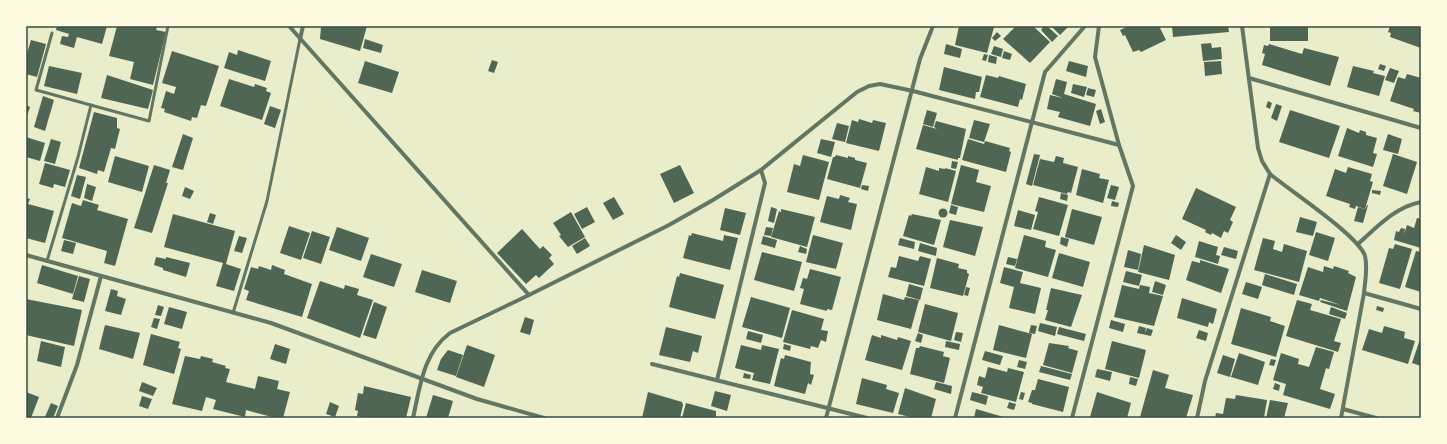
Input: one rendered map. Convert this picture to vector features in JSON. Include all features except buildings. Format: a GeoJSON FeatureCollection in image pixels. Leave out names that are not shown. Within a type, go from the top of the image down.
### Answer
{"type":"FeatureCollection","features":[{"type":"Feature","properties":{"kind":"street"},"geometry":{"type":"LineString","coordinates":[[289,26],[530,295]]}},
{"type":"Feature","properties":{"kind":"street"},"geometry":{"type":"LineString","coordinates":[[300,39],[303,26]]}},
{"type":"Feature","properties":{"kind":"street"},"geometry":{"type":"LineString","coordinates":[[826,418],[913,91],[920,59],[934,26]]}},
{"type":"Feature","properties":{"kind":"street"},"geometry":{"type":"LineString","coordinates":[[955,418],[1045,72],[1085,26]]}},
{"type":"Feature","properties":{"kind":"street"},"geometry":{"type":"LineString","coordinates":[[1072,418],[1133,186],[1119,145],[1095,56],[1098,26]]}},
{"type":"Feature","properties":{"kind":"street"},"geometry":{"type":"LineString","coordinates":[[1242,26],[1258,148],[1262,161],[1270,174],[1346,232],[1362,249],[1366,262],[1364,293],[1341,418]]}},
{"type":"Feature","properties":{"kind":"street"},"geometry":{"type":"LineString","coordinates":[[1249,78],[1421,128]]}},
{"type":"Feature","properties":{"kind":"street"},"geometry":{"type":"LineString","coordinates":[[412,418],[427,362],[439,340],[450,333],[530,295],[669,225],[761,170],[857,92],[869,86],[880,84],[913,91],[1119,145]]}},
{"type":"Feature","properties":{"kind":"street"},"geometry":{"type":"LineString","coordinates":[[717,380],[765,183],[761,170]]}},
{"type":"Feature","properties":{"kind":"street"},"geometry":{"type":"LineString","coordinates":[[1197,418],[1205,381],[1270,174]]}},
{"type":"Feature","properties":{"kind":"street"},"geometry":{"type":"LineString","coordinates":[[1358,244],[1395,213],[1408,205],[1421,202]]}},
{"type":"Feature","properties":{"kind":"street"},"geometry":{"type":"LineString","coordinates":[[26,255],[271,323],[369,358],[422,380],[477,399],[544,418]]}},
{"type":"Feature","properties":{"kind":"street"},"geometry":{"type":"LineString","coordinates":[[57,418],[77,365],[101,276]]}},
{"type":"Feature","properties":{"kind":"street"},"geometry":{"type":"LineString","coordinates":[[1364,293],[1421,309]]}},
{"type":"Feature","properties":{"kind":"street"},"geometry":{"type":"LineString","coordinates":[[652,364],[867,418]]}},
{"type":"Feature","properties":{"kind":"street"},"geometry":{"type":"LineString","coordinates":[[1343,409],[1376,418]]}},
{"type":"Feature","properties":{"kind":"lane"},"geometry":{"type":"LineString","coordinates":[[52,33],[36,90],[149,121],[168,26]]}},
{"type":"Feature","properties":{"kind":"lane"},"geometry":{"type":"LineString","coordinates":[[233,312],[267,201],[300,39]]}},
{"type":"Feature","properties":{"kind":"lane"},"geometry":{"type":"LineString","coordinates":[[46,261],[78,158],[91,105]]}}]}
